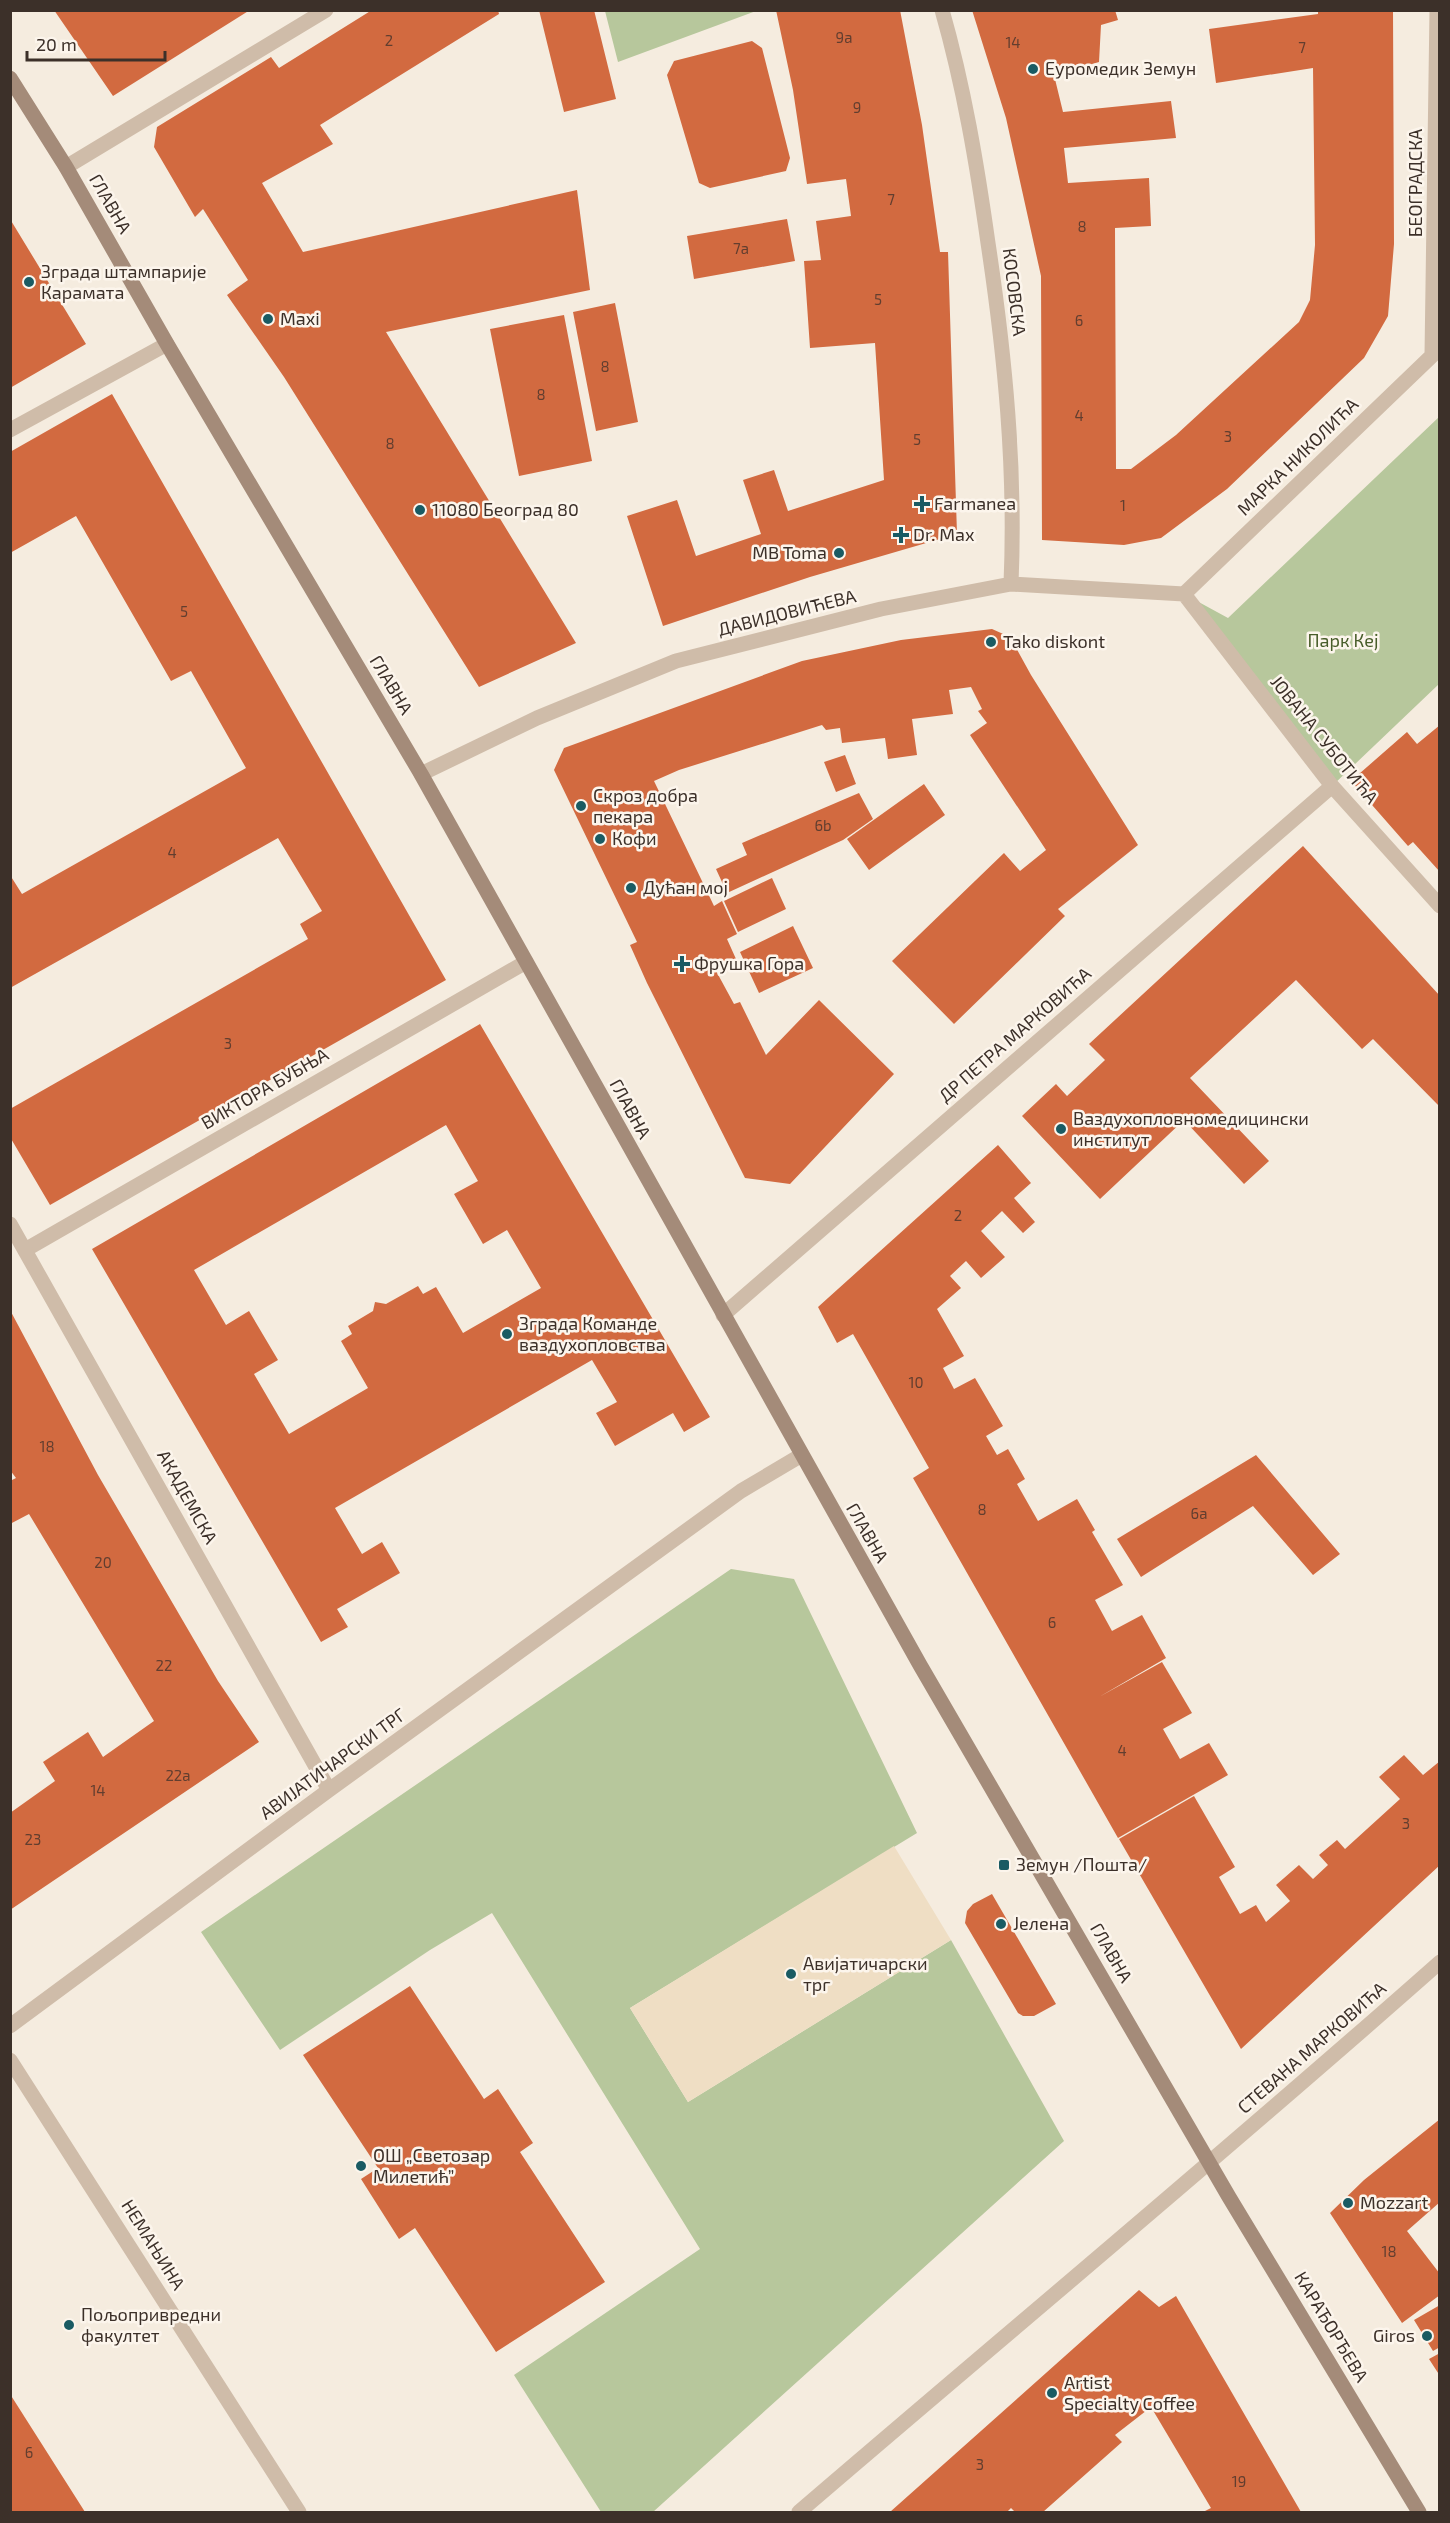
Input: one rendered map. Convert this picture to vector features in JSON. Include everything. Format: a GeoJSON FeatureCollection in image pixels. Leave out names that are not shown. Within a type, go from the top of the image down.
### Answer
{"type":"FeatureCollection","features":[{"type":"Feature","properties":{"kind":"main road","name":"ГЛАВНА"},"geometry":{"type":"LineString","coordinates":[[10,78],[66,167],[167,344],[421,774],[800,1456],[1210,2162]]}},
{"type":"Feature","properties":{"kind":"main road","name":"КАРАЂОРЂЕВА"},"geometry":{"type":"LineString","coordinates":[[1210,2162],[1419,2512]]}},
{"type":"Feature","properties":{"kind":"street"},"geometry":{"type":"LineString","coordinates":[[66,167],[326,10]]}},
{"type":"Feature","properties":{"kind":"street","name":"КОСОВСКА"},"geometry":{"type":"LineString","coordinates":[[942,10],[974,145],[996,296],[1008,408],[1014,536],[1011,584]]}},
{"type":"Feature","properties":{"kind":"street","name":"БЕОГРАДСКА"},"geometry":{"type":"LineString","coordinates":[[1436,352],[1437,10]]}},
{"type":"Feature","properties":{"kind":"street"},"geometry":{"type":"LineString","coordinates":[[10,430],[167,344]]}},
{"type":"Feature","properties":{"kind":"street","name":"МАРКА НИКОЛИЋА"},"geometry":{"type":"LineString","coordinates":[[1184,594],[1436,352]]}},
{"type":"Feature","properties":{"kind":"street","name":"ДАВИДОВИЋЕВА"},"geometry":{"type":"LineString","coordinates":[[421,774],[537,718],[676,661],[881,609],[1011,584],[1184,594]]}},
{"type":"Feature","properties":{"kind":"street","name":"ЈОВАНА СУБОТИЋА"},"geometry":{"type":"LineString","coordinates":[[1184,594],[1332,786],[1440,906]]}},
{"type":"Feature","properties":{"kind":"street","name":"ДР ПЕТРА МАРКОВИЋА"},"geometry":{"type":"LineString","coordinates":[[723,1315],[1332,786]]}},
{"type":"Feature","properties":{"kind":"street","name":"ВИКТОРА БУБЊА"},"geometry":{"type":"LineString","coordinates":[[25,1250],[526,962]]}},
{"type":"Feature","properties":{"kind":"street","name":"АКАДЕМСКА"},"geometry":{"type":"LineString","coordinates":[[10,1224],[329,1790]]}},
{"type":"Feature","properties":{"kind":"street","name":"АВИЈАТИЧАРСКИ ТРГ"},"geometry":{"type":"LineString","coordinates":[[10,2026],[329,1790],[741,1491],[800,1456]]}},
{"type":"Feature","properties":{"kind":"street","name":"СТЕВАНА МАРКОВИЋА"},"geometry":{"type":"LineString","coordinates":[[1210,2162],[1440,1962]]}},
{"type":"Feature","properties":{"kind":"street","name":"НЕМАЊИНА"},"geometry":{"type":"LineString","coordinates":[[10,2060],[299,2512]]}},
{"type":"Feature","properties":{"kind":"street"},"geometry":{"type":"LineString","coordinates":[[798,2512],[1152,2208],[1210,2162]]}},
{"type":"Feature","properties":{"kind":"green space"},"geometry":{"type":"Polygon","coordinates":[[[605,10],[756,11],[618,62],[605,10]]]}},
{"type":"Feature","properties":{"kind":"green space","name":"Парк Кеј"},"geometry":{"type":"Polygon","coordinates":[[[1439,417],[1439,684],[1332,786],[1184,594],[1228,618],[1439,417]]]}},
{"type":"Feature","properties":{"kind":"green space"},"geometry":{"type":"Polygon","coordinates":[[[731,1569],[794,1579],[917,1833],[630,2008],[688,2102],[951,1940],[1064,2141],[653,2512],[601,2512],[514,2375],[700,2249],[492,1913],[430,1950],[280,2050],[201,1932],[731,1569]]]}},
{"type":"Feature","properties":{"kind":"shaded area","name":"Авијатичарски трг"},"geometry":{"type":"Polygon","coordinates":[[[894,1846],[951,1940],[688,2102],[630,2008],[894,1846]]]}},
{"type":"Feature","properties":{"kind":"building"},"geometry":{"type":"Polygon","coordinates":[[[54,10],[250,10],[113,96],[54,10]]]}},
{"type":"Feature","properties":{"kind":"building"},"geometry":{"type":"Polygon","coordinates":[[[372,10],[498,10],[499,14],[320,125],[333,144],[262,183],[303,252],[577,190],[590,290],[386,332],[576,643],[479,687],[284,377],[227,295],[248,280],[203,209],[195,217],[154,147],[157,127],[271,57],[279,68],[372,10]]]}},
{"type":"Feature","properties":{"kind":"building"},"geometry":{"type":"Polygon","coordinates":[[[539,10],[594,10],[616,99],[564,112],[539,10]]]}},
{"type":"Feature","properties":{"kind":"building"},"geometry":{"type":"Polygon","coordinates":[[[776,10],[900,10],[922,125],[940,252],[948,252],[957,534],[810,577],[663,626],[627,516],[677,500],[696,556],[761,534],[743,480],[774,470],[788,511],[884,480],[875,343],[810,348],[804,261],[821,260],[816,221],[851,216],[846,179],[807,184],[793,90],[776,10]]]}},
{"type":"Feature","properties":{"kind":"building"},"geometry":{"type":"Polygon","coordinates":[[[972,10],[1115,10],[1118,20],[1101,25],[1099,62],[1054,75],[1063,112],[1171,101],[1176,138],[1064,148],[1068,183],[1149,178],[1151,226],[1115,228],[1116,469],[1131,469],[1176,435],[1299,322],[1310,300],[1315,245],[1313,68],[1216,83],[1209,29],[1318,14],[1318,10],[1393,10],[1394,244],[1388,316],[1364,358],[1227,489],[1161,538],[1124,545],[1042,540],[1041,276],[1006,118],[972,10]]]}},
{"type":"Feature","properties":{"kind":"building"},"geometry":{"type":"Polygon","coordinates":[[[752,41],[762,48],[790,158],[786,171],[710,188],[699,183],[667,75],[674,61],[752,41]]]}},
{"type":"Feature","properties":{"kind":"building","name":"Зграда штампарије Карамата"},"geometry":{"type":"Polygon","coordinates":[[[10,219],[86,344],[10,388],[10,219]]]}},
{"type":"Feature","properties":{"kind":"building"},"geometry":{"type":"Polygon","coordinates":[[[787,219],[795,261],[694,279],[687,236],[787,219]]]}},
{"type":"Feature","properties":{"kind":"building"},"geometry":{"type":"Polygon","coordinates":[[[615,303],[638,422],[596,431],[573,312],[615,303]]]}},
{"type":"Feature","properties":{"kind":"building"},"geometry":{"type":"Polygon","coordinates":[[[564,315],[592,461],[519,476],[490,329],[564,315]]]}},
{"type":"Feature","properties":{"kind":"building"},"geometry":{"type":"Polygon","coordinates":[[[112,394],[446,980],[50,1205],[10,1137],[10,1109],[308,939],[300,924],[322,911],[278,838],[10,988],[10,875],[22,894],[246,768],[191,671],[171,681],[76,516],[10,553],[10,452],[112,394]]]}},
{"type":"Feature","properties":{"kind":"building"},"geometry":{"type":"Polygon","coordinates":[[[992,629],[1010,637],[1031,675],[1138,845],[1058,909],[1065,916],[954,1024],[892,961],[1004,853],[1020,871],[1046,850],[970,735],[987,723],[978,711],[982,709],[971,687],[949,690],[953,714],[912,719],[917,755],[888,759],[885,738],[842,743],[840,728],[826,730],[822,725],[679,770],[654,781],[714,906],[722,901],[737,934],[727,939],[736,959],[715,969],[734,1004],[740,1002],[766,1055],[819,1000],[894,1074],[790,1184],[745,1178],[647,983],[630,945],[637,942],[554,770],[564,748],[802,661],[901,640],[992,629]]]}},
{"type":"Feature","properties":{"kind":"building"},"geometry":{"type":"Polygon","coordinates":[[[1440,725],[1440,872],[1413,842],[1408,846],[1351,781],[1407,732],[1417,744],[1440,725]]]}},
{"type":"Feature","properties":{"kind":"building"},"geometry":{"type":"Polygon","coordinates":[[[845,755],[856,784],[836,792],[824,762],[845,755]]]}},
{"type":"Feature","properties":{"kind":"building"},"geometry":{"type":"Polygon","coordinates":[[[924,784],[945,815],[869,870],[847,839],[924,784]]]}},
{"type":"Feature","properties":{"kind":"building"},"geometry":{"type":"Polygon","coordinates":[[[859,793],[873,819],[843,840],[727,893],[716,869],[747,855],[742,843],[859,793]]]}},
{"type":"Feature","properties":{"kind":"building"},"geometry":{"type":"Polygon","coordinates":[[[1303,846],[1440,996],[1440,1107],[1373,1039],[1362,1049],[1296,980],[1190,1078],[1269,1161],[1244,1184],[1184,1120],[1100,1199],[1022,1116],[1056,1084],[1067,1096],[1105,1060],[1089,1044],[1303,846]]]}},
{"type":"Feature","properties":{"kind":"building"},"geometry":{"type":"Polygon","coordinates":[[[772,878],[786,909],[738,932],[724,901],[772,878]]]}},
{"type":"Feature","properties":{"kind":"building"},"geometry":{"type":"Polygon","coordinates":[[[793,926],[813,968],[759,993],[740,952],[793,926]]]}},
{"type":"Feature","properties":{"kind":"building","name":"Зграда Команде ваздухопловства"},"geometry":{"type":"Polygon","coordinates":[[[480,1024],[710,1417],[684,1432],[673,1413],[615,1446],[596,1413],[617,1402],[592,1360],[335,1508],[362,1554],[382,1542],[400,1573],[337,1609],[348,1627],[321,1642],[92,1249],[480,1024]],[[446,1125],[194,1270],[226,1325],[249,1311],[278,1360],[254,1374],[289,1434],[368,1388],[341,1341],[352,1334],[348,1326],[373,1311],[375,1302],[386,1304],[418,1286],[423,1294],[436,1287],[463,1333],[541,1288],[507,1230],[483,1244],[454,1194],[478,1181],[446,1125]]]}},
{"type":"Feature","properties":{"kind":"building"},"geometry":{"type":"Polygon","coordinates":[[[998,1145],[1031,1183],[1014,1198],[1035,1222],[1023,1233],[1002,1211],[981,1231],[1005,1257],[981,1278],[966,1261],[950,1276],[961,1288],[937,1309],[964,1356],[943,1368],[954,1389],[975,1378],[1003,1426],[986,1436],[997,1455],[1008,1449],[1025,1479],[1017,1484],[1038,1521],[1077,1499],[1095,1530],[1092,1532],[1123,1585],[1095,1600],[1112,1631],[1142,1615],[1166,1658],[1099,1697],[1162,1662],[1192,1713],[1163,1729],[1180,1759],[1209,1743],[1228,1775],[1118,1838],[913,1478],[929,1468],[853,1334],[837,1343],[818,1307],[998,1145]]]}},
{"type":"Feature","properties":{"kind":"building"},"geometry":{"type":"Polygon","coordinates":[[[10,1310],[98,1475],[218,1681],[259,1742],[10,1910],[10,1813],[55,1781],[43,1762],[88,1732],[103,1757],[154,1721],[29,1514],[10,1524],[10,1481],[16,1478],[10,1470],[10,1310]]]}},
{"type":"Feature","properties":{"kind":"building"},"geometry":{"type":"Polygon","coordinates":[[[1256,1455],[1340,1554],[1313,1575],[1253,1506],[1141,1577],[1117,1539],[1256,1455]]]}},
{"type":"Feature","properties":{"kind":"building"},"geometry":{"type":"Polygon","coordinates":[[[1404,1755],[1423,1775],[1440,1761],[1440,1865],[1241,2049],[1119,1839],[1194,1796],[1235,1867],[1219,1877],[1240,1914],[1256,1905],[1266,1922],[1290,1901],[1276,1885],[1299,1865],[1313,1879],[1328,1865],[1319,1855],[1337,1840],[1345,1849],[1400,1799],[1379,1777],[1404,1755]]]}},
{"type":"Feature","properties":{"kind":"building"},"geometry":{"type":"Polygon","coordinates":[[[992,1894],[1056,2004],[1034,2016],[1023,2016],[1018,2013],[965,1923],[967,1911],[973,1904],[992,1894]]]}},
{"type":"Feature","properties":{"kind":"building"},"geometry":{"type":"Polygon","coordinates":[[[410,1986],[484,2099],[498,2089],[533,2143],[520,2152],[605,2282],[496,2352],[415,2228],[399,2239],[361,2179],[378,2168],[303,2055],[410,1986]]]}},
{"type":"Feature","properties":{"kind":"building"},"geometry":{"type":"Polygon","coordinates":[[[1440,2119],[1440,2202],[1407,2231],[1440,2274],[1440,2295],[1402,2323],[1330,2213],[1364,2180],[1440,2119]]]}},
{"type":"Feature","properties":{"kind":"building"},"geometry":{"type":"Polygon","coordinates":[[[1139,2290],[1159,2307],[1176,2296],[1301,2512],[1203,2512],[1211,2508],[1151,2407],[1115,2435],[1122,2442],[1043,2512],[1015,2512],[1011,2508],[1007,2512],[890,2512],[1139,2290]]]}},
{"type":"Feature","properties":{"kind":"building"},"geometry":{"type":"Polygon","coordinates":[[[1440,2305],[1440,2347],[1433,2351],[1414,2320],[1440,2305]]]}},
{"type":"Feature","properties":{"kind":"building"},"geometry":{"type":"Polygon","coordinates":[[[1440,2353],[1440,2376],[1429,2359],[1440,2353]]]}},
{"type":"Feature","properties":{"kind":"building"},"geometry":{"type":"Polygon","coordinates":[[[10,2394],[85,2512],[10,2512],[10,2394]]]}},
{"type":"Feature","properties":{"kind":"place","name":"Еуромедик Земун"},"geometry":{"type":"Point","coordinates":[1033,69]}},
{"type":"Feature","properties":{"kind":"place","name":"Зграда штампарије Карамата"},"geometry":{"type":"Point","coordinates":[29,282]}},
{"type":"Feature","properties":{"kind":"place","name":"Maxi"},"geometry":{"type":"Point","coordinates":[268,319]}},
{"type":"Feature","properties":{"kind":"place","name":"Farmanea"},"geometry":{"type":"Point","coordinates":[922,504]}},
{"type":"Feature","properties":{"kind":"place","name":"11080 Београд 80"},"geometry":{"type":"Point","coordinates":[420,510]}},
{"type":"Feature","properties":{"kind":"place","name":"Dr. Max"},"geometry":{"type":"Point","coordinates":[901,535]}},
{"type":"Feature","properties":{"kind":"place","name":"MB Toma"},"geometry":{"type":"Point","coordinates":[839,553]}},
{"type":"Feature","properties":{"kind":"place","name":"Tako diskont"},"geometry":{"type":"Point","coordinates":[991,642]}},
{"type":"Feature","properties":{"kind":"place","name":"Скроз добра пекара"},"geometry":{"type":"Point","coordinates":[581,806]}},
{"type":"Feature","properties":{"kind":"place","name":"Кофи"},"geometry":{"type":"Point","coordinates":[600,839]}},
{"type":"Feature","properties":{"kind":"place","name":"Дућан мој"},"geometry":{"type":"Point","coordinates":[631,888]}},
{"type":"Feature","properties":{"kind":"place","name":"Фрушка Гора"},"geometry":{"type":"Point","coordinates":[682,964]}},
{"type":"Feature","properties":{"kind":"place","name":"Ваздухопловномедицински институт"},"geometry":{"type":"Point","coordinates":[1061,1129]}},
{"type":"Feature","properties":{"kind":"place","name":"Зграда Команде ваздухопловства"},"geometry":{"type":"Point","coordinates":[507,1334]}},
{"type":"Feature","properties":{"kind":"place","name":"Земун /Пошта/"},"geometry":{"type":"Point","coordinates":[1004,1865]}},
{"type":"Feature","properties":{"kind":"place","name":"Јелена"},"geometry":{"type":"Point","coordinates":[1001,1924]}},
{"type":"Feature","properties":{"kind":"place","name":"Авијатичарски трг"},"geometry":{"type":"Point","coordinates":[791,1974]}},
{"type":"Feature","properties":{"kind":"place","name":"ОШ „Светозар Милетић”"},"geometry":{"type":"Point","coordinates":[361,2166]}},
{"type":"Feature","properties":{"kind":"place","name":"Mozzart"},"geometry":{"type":"Point","coordinates":[1348,2203]}},
{"type":"Feature","properties":{"kind":"place","name":"Пољопривредни факултет"},"geometry":{"type":"Point","coordinates":[69,2325]}},
{"type":"Feature","properties":{"kind":"place","name":"Giros"},"geometry":{"type":"Point","coordinates":[1427,2336]}},
{"type":"Feature","properties":{"kind":"place","name":"Artist Specialty Coffee"},"geometry":{"type":"Point","coordinates":[1052,2393]}}]}
